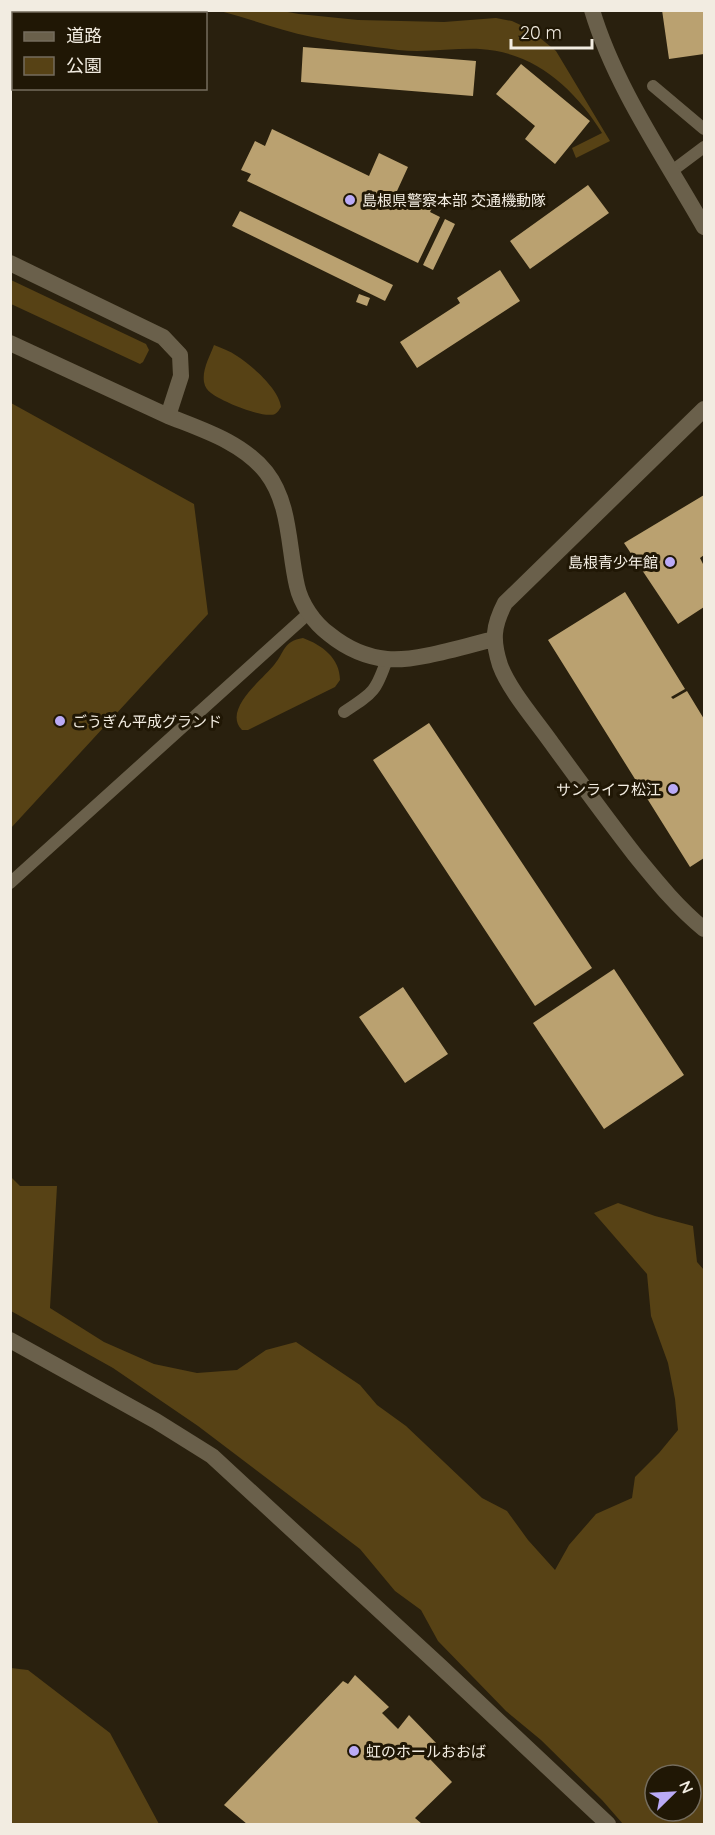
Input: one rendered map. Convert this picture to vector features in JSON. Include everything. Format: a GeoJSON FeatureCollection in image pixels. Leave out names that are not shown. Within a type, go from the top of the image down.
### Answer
{"type":"FeatureCollection","features":[{"type":"Feature","properties":{"kind":"street"},"geometry":{"type":"LineString","coordinates":[[592,10],[608,55],[635,107],[705,226]]}},
{"type":"Feature","properties":{"kind":"street"},"geometry":{"type":"LineString","coordinates":[[10,263],[163,337],[180,355],[181,376],[168,416]]}},
{"type":"Feature","properties":{"kind":"street"},"geometry":{"type":"LineString","coordinates":[[10,343],[168,416],[220,437],[238,448],[267,473],[282,503],[297,588],[309,613],[323,630],[338,641],[371,656],[406,659],[494,639]]}},
{"type":"Feature","properties":{"kind":"street"},"geometry":{"type":"LineString","coordinates":[[705,409],[505,603],[495,628],[494,639],[500,666],[506,678],[547,737],[655,879],[673,900],[705,929]]}},
{"type":"Feature","properties":{"kind":"street"},"geometry":{"type":"LineString","coordinates":[[10,1340],[156,1421],[212,1456],[608,1824]]}},
{"type":"Feature","properties":{"kind":"lane"},"geometry":{"type":"LineString","coordinates":[[653,86],[705,129]]}},
{"type":"Feature","properties":{"kind":"lane"},"geometry":{"type":"LineString","coordinates":[[672,171],[705,147]]}},
{"type":"Feature","properties":{"kind":"lane"},"geometry":{"type":"LineString","coordinates":[[10,883],[309,613]]}},
{"type":"Feature","properties":{"kind":"lane"},"geometry":{"type":"LineString","coordinates":[[344,712],[370,695],[379,683],[387,659]]}},
{"type":"Feature","properties":{"kind":"green space"},"geometry":{"type":"Polygon","coordinates":[[[220,11],[282,11],[358,20],[444,22],[496,18],[512,21],[529,29],[556,51],[610,141],[576,158],[572,148],[602,133],[566,88],[536,65],[518,57],[480,49],[408,51],[344,43],[300,34],[220,11]]]}},
{"type":"Feature","properties":{"kind":"green space"},"geometry":{"type":"Polygon","coordinates":[[[11,280],[146,344],[149,350],[143,362],[140,364],[11,304],[11,280]]]}},
{"type":"Feature","properties":{"kind":"green space"},"geometry":{"type":"Polygon","coordinates":[[[214,345],[237,356],[264,378],[279,400],[281,407],[275,414],[252,412],[208,391],[204,382],[204,372],[214,345]]]}},
{"type":"Feature","properties":{"kind":"green space","name":"ごうぎん平成グランド"},"geometry":{"type":"Polygon","coordinates":[[[11,403],[194,504],[208,614],[11,828],[11,403]]]}},
{"type":"Feature","properties":{"kind":"green space"},"geometry":{"type":"Polygon","coordinates":[[[303,638],[329,653],[337,665],[340,680],[335,687],[248,730],[242,730],[237,722],[240,704],[274,665],[288,644],[303,638]]]}},
{"type":"Feature","properties":{"kind":"green space"},"geometry":{"type":"Polygon","coordinates":[[[10,1176],[20,1186],[57,1186],[50,1308],[104,1342],[154,1364],[197,1373],[237,1370],[266,1350],[296,1342],[360,1385],[377,1405],[406,1426],[482,1498],[507,1511],[528,1540],[555,1570],[569,1545],[596,1514],[632,1498],[635,1477],[678,1430],[668,1363],[651,1316],[647,1274],[594,1213],[618,1203],[693,1226],[697,1262],[704,1270],[704,1824],[623,1824],[602,1800],[541,1740],[506,1711],[438,1641],[421,1610],[395,1591],[360,1549],[198,1426],[113,1368],[11,1311],[10,1176]]]}},
{"type":"Feature","properties":{"kind":"green space"},"geometry":{"type":"Polygon","coordinates":[[[11,1668],[28,1670],[110,1733],[159,1824],[11,1824],[11,1668]]]}},
{"type":"Feature","properties":{"kind":"building"},"geometry":{"type":"Polygon","coordinates":[[[662,10],[704,10],[704,54],[669,59],[662,10]]]}},
{"type":"Feature","properties":{"kind":"building"},"geometry":{"type":"Polygon","coordinates":[[[303,47],[476,61],[473,96],[301,82],[303,47]]]}},
{"type":"Feature","properties":{"kind":"building"},"geometry":{"type":"Polygon","coordinates":[[[521,64],[590,121],[555,164],[525,139],[535,126],[496,94],[521,64]]]}},
{"type":"Feature","properties":{"kind":"building","name":"島根県警察本部 交通機動隊"},"geometry":{"type":"Polygon","coordinates":[[[272,129],[369,176],[379,153],[408,167],[397,191],[432,208],[430,212],[440,217],[418,263],[247,181],[251,174],[241,170],[255,141],[265,146],[272,129]]]}},
{"type":"Feature","properties":{"kind":"building"},"geometry":{"type":"Polygon","coordinates":[[[588,185],[609,213],[530,269],[510,241],[588,185]]]}},
{"type":"Feature","properties":{"kind":"building"},"geometry":{"type":"Polygon","coordinates":[[[240,211],[393,285],[385,301],[232,226],[240,211]]]}},
{"type":"Feature","properties":{"kind":"building"},"geometry":{"type":"Polygon","coordinates":[[[445,219],[455,224],[433,270],[423,265],[445,219]]]}},
{"type":"Feature","properties":{"kind":"building"},"geometry":{"type":"Polygon","coordinates":[[[500,270],[520,301],[417,368],[400,342],[460,303],[457,298],[500,270]]]}},
{"type":"Feature","properties":{"kind":"building"},"geometry":{"type":"Polygon","coordinates":[[[359,294],[370,298],[367,306],[356,302],[359,294]]]}},
{"type":"Feature","properties":{"kind":"building","name":"島根青少年館"},"geometry":{"type":"Polygon","coordinates":[[[704,495],[704,555],[700,558],[704,566],[704,607],[678,624],[624,543],[704,495]]]}},
{"type":"Feature","properties":{"kind":"building","name":"サンライフ松江"},"geometry":{"type":"Polygon","coordinates":[[[625,592],[685,689],[671,697],[673,699],[687,691],[704,719],[704,858],[690,867],[548,640],[625,592]]]}},
{"type":"Feature","properties":{"kind":"building"},"geometry":{"type":"Polygon","coordinates":[[[429,723],[592,968],[535,1006],[373,760],[429,723]]]}},
{"type":"Feature","properties":{"kind":"building"},"geometry":{"type":"Polygon","coordinates":[[[614,969],[684,1075],[604,1129],[533,1023],[614,969]]]}},
{"type":"Feature","properties":{"kind":"building"},"geometry":{"type":"Polygon","coordinates":[[[403,987],[448,1054],[405,1083],[359,1017],[403,987]]]}},
{"type":"Feature","properties":{"kind":"building","name":"虹のホールおおば"},"geometry":{"type":"Polygon","coordinates":[[[355,1675],[389,1707],[382,1713],[398,1729],[409,1715],[438,1745],[429,1758],[452,1782],[415,1818],[422,1824],[247,1824],[224,1805],[343,1681],[348,1684],[355,1675]]]}},
{"type":"Feature","properties":{"kind":"place","name":"島根県警察本部 交通機動隊"},"geometry":{"type":"Point","coordinates":[350,200]}},
{"type":"Feature","properties":{"kind":"place","name":"島根青少年館"},"geometry":{"type":"Point","coordinates":[670,562]}},
{"type":"Feature","properties":{"kind":"place","name":"ごうぎん平成グランド"},"geometry":{"type":"Point","coordinates":[60,721]}},
{"type":"Feature","properties":{"kind":"place","name":"サンライフ松江"},"geometry":{"type":"Point","coordinates":[673,789]}},
{"type":"Feature","properties":{"kind":"place","name":"虹のホールおおば"},"geometry":{"type":"Point","coordinates":[354,1751]}}]}
